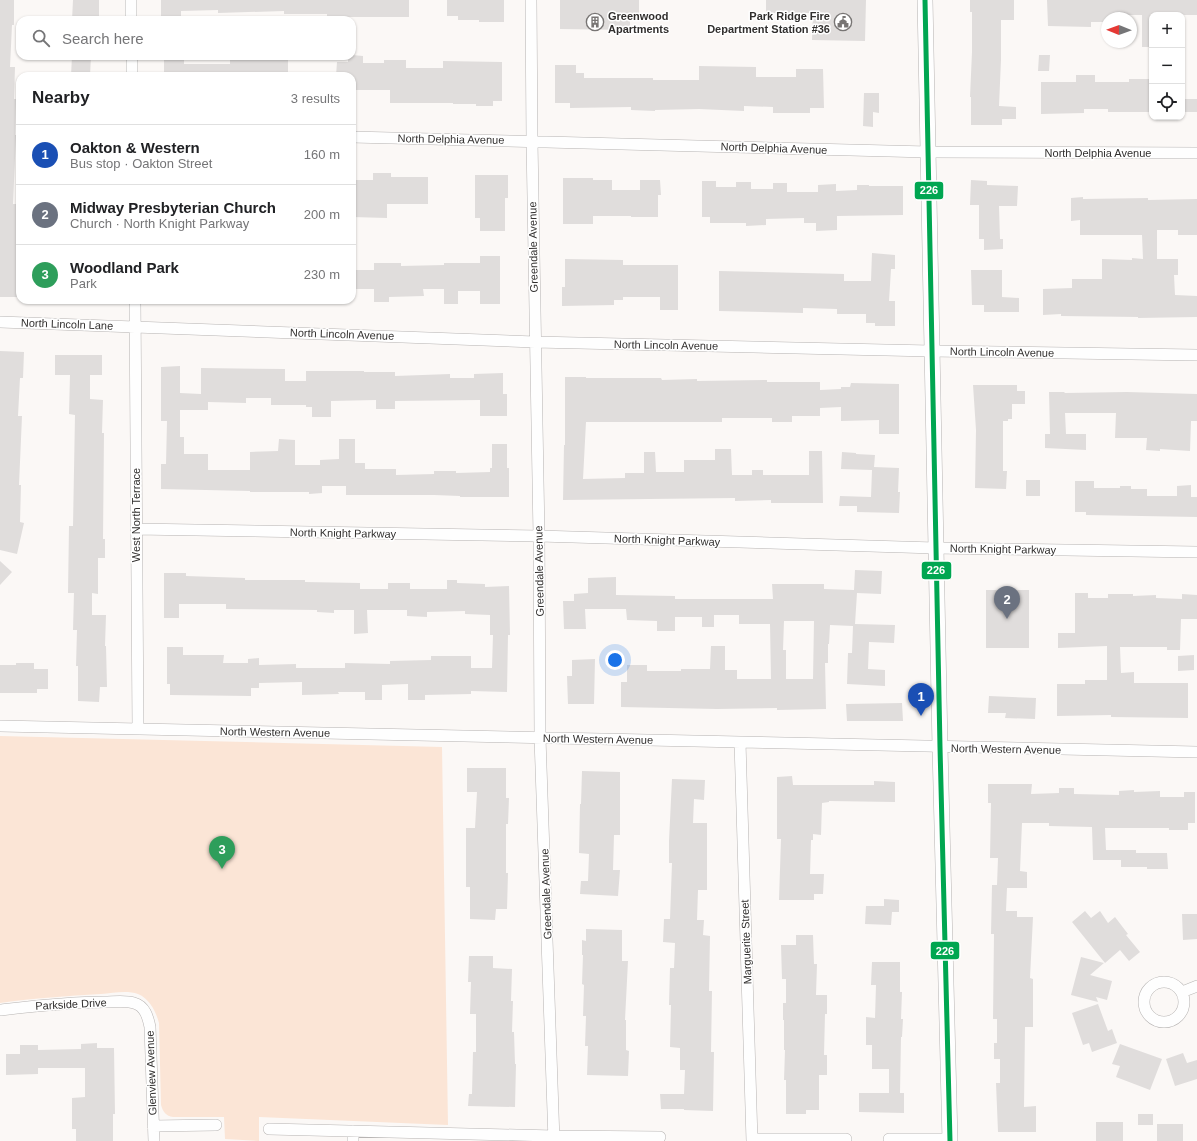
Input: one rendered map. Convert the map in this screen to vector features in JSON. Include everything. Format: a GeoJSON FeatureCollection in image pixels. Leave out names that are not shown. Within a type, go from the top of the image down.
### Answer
{"type":"FeatureCollection","features":[{"type":"Feature","properties":{"kind":"main road"},"geometry":{"type":"LineString","coordinates":[[925,0],[935,548],[950,1140]]}},
{"type":"Feature","properties":{"kind":"street"},"geometry":{"type":"LineString","coordinates":[[131,0],[131,16]]}},
{"type":"Feature","properties":{"kind":"street","name":"Greendale Avenue"},"geometry":{"type":"LineString","coordinates":[[531,0],[539,536],[540,738],[554,1139]]}},
{"type":"Feature","properties":{"kind":"street"},"geometry":{"type":"LineString","coordinates":[[132,60],[132,72]]}},
{"type":"Feature","properties":{"kind":"street","name":"North Delphia Avenue"},"geometry":{"type":"LineString","coordinates":[[356,137],[928,152],[1197,153]]}},
{"type":"Feature","properties":{"kind":"street","name":"West North Terrace"},"geometry":{"type":"LineString","coordinates":[[135,304],[138,729]]}},
{"type":"Feature","properties":{"kind":"street","name":"North Lincoln Lane"},"geometry":{"type":"LineString","coordinates":[[0,322],[135,327]]}},
{"type":"Feature","properties":{"kind":"street","name":"North Lincoln Avenue"},"geometry":{"type":"LineString","coordinates":[[135,327],[535,342],[931,352],[1197,355]]}},
{"type":"Feature","properties":{"kind":"street","name":"North Knight Parkway"},"geometry":{"type":"LineString","coordinates":[[136,529],[539,536],[935,548],[1197,552]]}},
{"type":"Feature","properties":{"kind":"street","name":"North Western Avenue"},"geometry":{"type":"LineString","coordinates":[[0,726],[740,742],[940,748],[1197,752]]}},
{"type":"Feature","properties":{"kind":"street","name":"Marguerite Street"},"geometry":{"type":"LineString","coordinates":[[740,742],[752,1140]]}},
{"type":"Feature","properties":{"kind":"street"},"geometry":{"type":"LineString","coordinates":[[1182,992],[1197,986]]}},
{"type":"Feature","properties":{"kind":"street","name":"Parkside Drive"},"geometry":{"type":"LineString","coordinates":[[0,1010],[71,1002],[122,1002],[134,1003],[142,1007]]}},
{"type":"Feature","properties":{"kind":"street","name":"Glenview Avenue"},"geometry":{"type":"LineString","coordinates":[[142,1007],[148,1016],[150,1027],[154,1141]]}},
{"type":"Feature","properties":{"kind":"street"},"geometry":{"type":"LineString","coordinates":[[153,1126],[216,1125]]}},
{"type":"Feature","properties":{"kind":"street"},"geometry":{"type":"LineString","coordinates":[[269,1129],[353,1136],[554,1139],[660,1137]]}},
{"type":"Feature","properties":{"kind":"street"},"geometry":{"type":"LineString","coordinates":[[889,1138],[950,1140]]}},
{"type":"Feature","properties":{"kind":"street"},"geometry":{"type":"LineString","coordinates":[[752,1140],[846,1139]]}},
{"type":"Feature","properties":{"kind":"shaded area"},"geometry":{"type":"Polygon","coordinates":[[[0,736],[442,747],[448,1125],[259,1117],[259,1141],[225,1139],[224,1117],[173,1117],[168,1116],[164,1112],[161,1105],[159,1023],[152,1006],[142,996],[129,992],[120,992],[38,998],[0,1003],[0,736]]]}},
{"type":"Feature","properties":{"kind":"building"},"geometry":{"type":"Polygon","coordinates":[[[0,0],[14,0],[14,25],[12,25],[10,67],[15,67],[14,99],[16,99],[13,204],[16,204],[16,297],[0,297],[0,0]]]}},
{"type":"Feature","properties":{"kind":"building"},"geometry":{"type":"Polygon","coordinates":[[[73,0],[99,0],[99,16],[72,16],[73,0]]]}},
{"type":"Feature","properties":{"kind":"building"},"geometry":{"type":"Polygon","coordinates":[[[161,0],[409,0],[409,17],[356,17],[327,16],[327,14],[284,14],[284,11],[218,13],[218,10],[181,11],[181,16],[161,16],[161,0]]]}},
{"type":"Feature","properties":{"kind":"building"},"geometry":{"type":"Polygon","coordinates":[[[447,0],[504,0],[504,22],[458,20],[458,16],[447,16],[447,0]]]}},
{"type":"Feature","properties":{"kind":"building","name":"Greenwood Apartments"},"geometry":{"type":"Polygon","coordinates":[[[560,0],[639,0],[639,15],[630,15],[630,30],[560,29],[560,0]]]}},
{"type":"Feature","properties":{"kind":"building","name":"Park Ridge Fire Department Station #36"},"geometry":{"type":"Polygon","coordinates":[[[766,0],[866,0],[865,41],[812,40],[813,13],[766,13],[766,0]]]}},
{"type":"Feature","properties":{"kind":"building"},"geometry":{"type":"Polygon","coordinates":[[[970,0],[1014,0],[1014,20],[1001,20],[999,106],[1016,107],[1016,119],[1002,119],[1002,125],[971,125],[970,97],[972,12],[970,12],[970,0]]]}},
{"type":"Feature","properties":{"kind":"building"},"geometry":{"type":"Polygon","coordinates":[[[1047,0],[1197,0],[1197,15],[1185,15],[1185,12],[1149,12],[1149,47],[1142,47],[1142,15],[1137,15],[1137,12],[1101,12],[1101,22],[1091,22],[1091,27],[1048,26],[1047,0]]]}},
{"type":"Feature","properties":{"kind":"building"},"geometry":{"type":"Polygon","coordinates":[[[356,55],[363,56],[363,63],[384,63],[384,60],[406,60],[406,68],[443,68],[443,61],[502,62],[502,101],[493,101],[493,106],[476,106],[476,104],[453,103],[390,103],[390,90],[356,90],[356,72],[336,72],[337,62],[348,62],[348,60],[356,60],[356,55]]]}},
{"type":"Feature","properties":{"kind":"building"},"geometry":{"type":"Polygon","coordinates":[[[1039,55],[1050,55],[1049,71],[1038,71],[1039,55]]]}},
{"type":"Feature","properties":{"kind":"building"},"geometry":{"type":"Polygon","coordinates":[[[72,60],[91,60],[90,72],[71,72],[72,60]]]}},
{"type":"Feature","properties":{"kind":"building"},"geometry":{"type":"Polygon","coordinates":[[[164,60],[184,60],[184,64],[230,64],[230,60],[288,60],[288,72],[164,72],[164,60]]]}},
{"type":"Feature","properties":{"kind":"building"},"geometry":{"type":"Polygon","coordinates":[[[555,65],[576,65],[576,73],[584,73],[584,78],[653,78],[653,80],[699,80],[699,66],[756,67],[756,77],[796,77],[796,69],[823,69],[824,108],[810,108],[810,113],[773,113],[773,107],[744,106],[744,111],[699,109],[655,111],[631,110],[631,107],[570,108],[570,103],[555,103],[555,65]]]}},
{"type":"Feature","properties":{"kind":"building"},"geometry":{"type":"Polygon","coordinates":[[[1076,75],[1095,75],[1095,82],[1129,82],[1129,79],[1149,79],[1149,112],[1108,112],[1108,109],[1084,109],[1084,113],[1041,114],[1041,82],[1076,82],[1076,75]]]}},
{"type":"Feature","properties":{"kind":"building"},"geometry":{"type":"Polygon","coordinates":[[[864,93],[879,93],[879,113],[873,112],[873,127],[863,126],[864,93]]]}},
{"type":"Feature","properties":{"kind":"building"},"geometry":{"type":"Polygon","coordinates":[[[1185,99],[1197,99],[1197,112],[1185,112],[1185,99]]]}},
{"type":"Feature","properties":{"kind":"building"},"geometry":{"type":"Polygon","coordinates":[[[373,173],[391,173],[391,177],[428,177],[428,204],[387,204],[387,218],[356,217],[356,180],[373,180],[373,173]]]}},
{"type":"Feature","properties":{"kind":"building"},"geometry":{"type":"Polygon","coordinates":[[[475,175],[508,175],[508,198],[505,198],[505,231],[480,231],[480,218],[475,218],[475,175]]]}},
{"type":"Feature","properties":{"kind":"building"},"geometry":{"type":"Polygon","coordinates":[[[563,178],[593,178],[593,180],[612,180],[612,190],[640,190],[640,180],[660,180],[661,195],[658,195],[658,217],[593,216],[593,224],[563,224],[563,178]]]}},
{"type":"Feature","properties":{"kind":"building"},"geometry":{"type":"Polygon","coordinates":[[[971,180],[987,181],[987,185],[1018,186],[1017,206],[999,206],[1000,239],[1003,239],[1003,249],[984,250],[984,239],[979,239],[979,205],[970,205],[971,180]]]}},
{"type":"Feature","properties":{"kind":"building"},"geometry":{"type":"Polygon","coordinates":[[[702,181],[716,181],[716,187],[736,187],[736,182],[751,182],[751,189],[773,189],[773,183],[787,183],[787,192],[818,192],[818,185],[836,184],[836,191],[857,190],[857,185],[903,186],[903,215],[837,216],[837,230],[816,231],[816,223],[804,223],[804,218],[766,219],[766,225],[746,226],[746,223],[710,223],[710,217],[702,217],[702,181]]]}},
{"type":"Feature","properties":{"kind":"building"},"geometry":{"type":"Polygon","coordinates":[[[1083,197],[1083,199],[1197,199],[1197,235],[1178,235],[1178,230],[1157,230],[1157,259],[1178,259],[1178,275],[1174,275],[1175,295],[1197,296],[1197,317],[1138,318],[1061,316],[1061,314],[1043,315],[1043,289],[1072,288],[1072,279],[1102,279],[1102,259],[1143,259],[1142,235],[1080,235],[1080,220],[1071,221],[1071,198],[1083,197]]]}},
{"type":"Feature","properties":{"kind":"building"},"geometry":{"type":"Polygon","coordinates":[[[872,253],[895,255],[895,269],[891,269],[889,301],[895,301],[895,326],[875,326],[875,323],[866,323],[866,314],[837,314],[837,309],[803,308],[803,313],[719,311],[719,271],[844,274],[844,281],[871,281],[872,253]]]}},
{"type":"Feature","properties":{"kind":"building"},"geometry":{"type":"Polygon","coordinates":[[[480,256],[500,256],[500,304],[480,304],[480,291],[458,291],[458,304],[444,304],[444,289],[423,289],[424,296],[389,297],[389,302],[374,302],[374,289],[356,289],[356,270],[374,270],[374,263],[401,263],[401,266],[444,265],[444,263],[480,263],[480,256]]]}},
{"type":"Feature","properties":{"kind":"building"},"geometry":{"type":"Polygon","coordinates":[[[565,259],[623,260],[623,265],[678,265],[678,310],[660,310],[660,297],[623,297],[623,300],[614,300],[614,305],[562,306],[562,287],[565,287],[565,259]]]}},
{"type":"Feature","properties":{"kind":"building"},"geometry":{"type":"Polygon","coordinates":[[[971,270],[1002,270],[1002,297],[1019,298],[1019,312],[984,312],[984,305],[972,305],[971,270]]]}},
{"type":"Feature","properties":{"kind":"building"},"geometry":{"type":"Polygon","coordinates":[[[0,351],[24,352],[23,378],[20,378],[18,416],[22,416],[19,485],[21,485],[20,522],[24,523],[17,554],[0,550],[0,351]]]}},
{"type":"Feature","properties":{"kind":"building"},"geometry":{"type":"Polygon","coordinates":[[[55,355],[102,355],[102,375],[90,375],[90,399],[103,400],[102,433],[104,433],[103,539],[105,539],[105,558],[98,558],[98,594],[92,593],[92,615],[106,615],[105,646],[107,687],[100,687],[99,702],[78,701],[78,666],[76,666],[77,630],[73,630],[74,593],[68,593],[69,526],[73,526],[75,415],[69,414],[70,375],[55,375],[55,355]]]}},
{"type":"Feature","properties":{"kind":"building"},"geometry":{"type":"Polygon","coordinates":[[[180,366],[180,393],[201,394],[201,368],[285,369],[285,381],[306,381],[306,371],[395,372],[395,376],[450,374],[450,378],[474,378],[474,374],[503,373],[503,394],[507,394],[507,416],[480,416],[480,400],[395,401],[395,409],[376,409],[376,400],[331,401],[331,417],[312,417],[312,407],[306,407],[306,405],[271,405],[271,398],[246,398],[246,403],[208,402],[208,410],[180,410],[180,437],[184,437],[184,454],[208,454],[208,470],[250,470],[250,452],[278,451],[279,439],[295,440],[295,465],[320,465],[320,460],[339,459],[339,439],[355,439],[355,463],[365,463],[365,469],[396,469],[396,475],[434,474],[434,471],[456,471],[456,473],[490,472],[490,468],[492,468],[492,444],[507,444],[509,497],[346,495],[346,486],[322,486],[322,493],[309,494],[309,492],[161,489],[161,464],[166,464],[167,421],[161,421],[161,367],[180,366]]]}},
{"type":"Feature","properties":{"kind":"building"},"geometry":{"type":"Polygon","coordinates":[[[565,377],[661,378],[662,380],[697,379],[697,381],[767,380],[767,382],[820,382],[820,390],[850,387],[851,383],[899,384],[899,434],[879,434],[879,420],[841,421],[841,407],[820,408],[820,416],[792,416],[792,422],[772,422],[772,418],[722,418],[722,422],[586,422],[583,479],[625,478],[625,473],[644,473],[644,452],[655,452],[656,472],[684,472],[684,460],[715,460],[715,449],[731,449],[732,475],[752,475],[752,470],[763,470],[763,475],[809,475],[809,451],[822,451],[823,503],[771,503],[771,500],[735,501],[735,498],[563,500],[565,377]]]}},
{"type":"Feature","properties":{"kind":"building"},"geometry":{"type":"Polygon","coordinates":[[[973,385],[1017,385],[1017,391],[1025,391],[1025,404],[1012,404],[1012,419],[1003,421],[1003,471],[1007,471],[1006,489],[975,488],[976,430],[973,385]]]}},
{"type":"Feature","properties":{"kind":"building"},"geometry":{"type":"Polygon","coordinates":[[[1049,392],[1197,394],[1197,421],[1191,421],[1190,451],[1160,449],[1160,451],[1146,450],[1147,438],[1115,438],[1116,413],[1065,413],[1066,434],[1086,434],[1086,450],[1045,448],[1045,434],[1050,434],[1049,392]]]}},
{"type":"Feature","properties":{"kind":"building"},"geometry":{"type":"Polygon","coordinates":[[[842,452],[875,455],[874,467],[899,468],[899,513],[857,512],[857,506],[839,506],[840,496],[871,497],[872,470],[841,469],[842,452]]]}},
{"type":"Feature","properties":{"kind":"building"},"geometry":{"type":"Polygon","coordinates":[[[1026,480],[1040,480],[1040,496],[1026,496],[1026,480]]]}},
{"type":"Feature","properties":{"kind":"building"},"geometry":{"type":"Polygon","coordinates":[[[1075,481],[1094,481],[1094,488],[1120,488],[1120,486],[1131,486],[1131,489],[1147,489],[1147,496],[1177,496],[1177,486],[1191,485],[1191,497],[1197,497],[1197,517],[1086,515],[1086,512],[1075,512],[1075,481]]]}},
{"type":"Feature","properties":{"kind":"building"},"geometry":{"type":"Polygon","coordinates":[[[0,561],[12,572],[0,585],[0,561]]]}},
{"type":"Feature","properties":{"kind":"building"},"geometry":{"type":"Polygon","coordinates":[[[855,570],[882,571],[881,594],[857,593],[855,624],[895,625],[894,643],[869,642],[868,669],[885,670],[885,686],[847,684],[848,653],[852,653],[853,626],[830,625],[828,663],[825,663],[826,709],[777,710],[777,708],[717,709],[621,707],[621,682],[627,682],[627,665],[647,665],[647,671],[710,669],[711,646],[725,646],[725,670],[737,670],[737,679],[771,679],[770,624],[739,624],[739,615],[714,615],[714,627],[702,627],[702,617],[675,617],[675,631],[657,631],[657,621],[627,620],[626,609],[585,609],[586,629],[564,629],[563,601],[574,601],[574,594],[588,593],[588,578],[616,577],[616,595],[675,596],[675,599],[773,599],[772,584],[824,584],[824,589],[854,590],[855,570]],[[784,621],[783,650],[786,650],[786,679],[813,679],[814,621],[784,621]]]}},
{"type":"Feature","properties":{"kind":"building"},"geometry":{"type":"Polygon","coordinates":[[[164,573],[186,573],[186,576],[245,578],[245,580],[305,580],[305,582],[360,583],[360,589],[388,589],[388,583],[410,583],[410,589],[447,589],[447,580],[457,580],[457,583],[485,584],[485,587],[509,586],[510,635],[508,635],[507,692],[471,691],[471,694],[425,695],[425,700],[408,700],[408,684],[382,685],[382,700],[365,700],[365,692],[338,692],[339,694],[302,695],[302,682],[259,683],[259,688],[251,688],[251,696],[170,695],[170,684],[167,684],[167,647],[183,647],[183,655],[224,655],[223,663],[248,663],[248,659],[259,658],[259,665],[296,664],[296,668],[345,668],[345,663],[390,664],[390,661],[431,660],[431,656],[471,656],[471,668],[492,668],[493,635],[490,635],[490,615],[465,614],[465,611],[427,612],[427,617],[407,616],[407,610],[367,610],[368,633],[354,634],[354,610],[334,610],[334,613],[317,612],[317,610],[226,609],[226,604],[179,604],[179,618],[164,618],[164,573]]]}},
{"type":"Feature","properties":{"kind":"building"},"geometry":{"type":"Polygon","coordinates":[[[986,590],[1029,590],[1029,648],[986,648],[986,590]]]}},
{"type":"Feature","properties":{"kind":"building"},"geometry":{"type":"Polygon","coordinates":[[[1075,593],[1088,593],[1088,598],[1108,598],[1108,594],[1133,594],[1133,596],[1156,595],[1156,598],[1182,599],[1182,594],[1197,595],[1197,619],[1181,619],[1180,650],[1167,650],[1167,647],[1120,647],[1121,673],[1134,672],[1134,683],[1188,683],[1188,718],[1111,717],[1111,715],[1057,716],[1057,684],[1085,684],[1085,680],[1107,680],[1107,646],[1058,648],[1058,633],[1075,633],[1075,593]]]}},
{"type":"Feature","properties":{"kind":"building"},"geometry":{"type":"Polygon","coordinates":[[[1194,655],[1194,670],[1178,671],[1178,656],[1194,655]]]}},
{"type":"Feature","properties":{"kind":"building"},"geometry":{"type":"Polygon","coordinates":[[[595,659],[594,704],[568,704],[567,676],[572,676],[572,660],[595,659]]]}},
{"type":"Feature","properties":{"kind":"building"},"geometry":{"type":"Polygon","coordinates":[[[16,663],[34,663],[34,669],[48,669],[48,689],[37,689],[37,693],[0,693],[0,665],[16,665],[16,663]]]}},
{"type":"Feature","properties":{"kind":"building"},"geometry":{"type":"Polygon","coordinates":[[[989,696],[1036,698],[1035,719],[1005,718],[1006,713],[988,713],[989,696]]]}},
{"type":"Feature","properties":{"kind":"building"},"geometry":{"type":"Polygon","coordinates":[[[902,703],[903,721],[847,721],[846,704],[902,703]]]}},
{"type":"Feature","properties":{"kind":"building"},"geometry":{"type":"Polygon","coordinates":[[[467,768],[506,768],[506,798],[509,798],[508,824],[506,824],[506,873],[508,873],[507,909],[496,909],[495,920],[470,919],[470,887],[466,887],[466,828],[475,828],[477,792],[467,792],[467,768]]]}},
{"type":"Feature","properties":{"kind":"building"},"geometry":{"type":"Polygon","coordinates":[[[582,771],[620,772],[620,835],[614,835],[613,870],[620,870],[618,896],[580,894],[581,881],[588,881],[589,854],[579,853],[582,771]]]}},
{"type":"Feature","properties":{"kind":"building"},"geometry":{"type":"Polygon","coordinates":[[[792,776],[793,785],[874,785],[874,781],[895,782],[895,802],[829,801],[822,803],[821,835],[813,834],[813,840],[811,840],[810,874],[824,874],[823,894],[814,894],[814,900],[779,900],[781,839],[777,839],[777,777],[792,776]]]}},
{"type":"Feature","properties":{"kind":"building"},"geometry":{"type":"Polygon","coordinates":[[[672,779],[705,780],[704,800],[694,799],[693,823],[707,823],[707,890],[698,890],[697,920],[704,920],[703,935],[710,936],[709,991],[712,991],[711,1052],[714,1052],[713,1111],[661,1109],[660,1094],[684,1094],[685,1070],[680,1070],[680,1048],[670,1047],[670,968],[674,968],[675,943],[663,942],[664,919],[670,919],[672,863],[669,863],[669,841],[672,779]]]}},
{"type":"Feature","properties":{"kind":"building"},"geometry":{"type":"Polygon","coordinates":[[[988,784],[1032,784],[1031,794],[1059,793],[1059,788],[1074,788],[1074,794],[1119,795],[1119,791],[1160,791],[1160,797],[1184,797],[1184,792],[1195,792],[1195,823],[1188,823],[1188,830],[1169,830],[1169,828],[1105,828],[1106,850],[1136,850],[1136,853],[1167,853],[1168,869],[1121,867],[1121,860],[1093,860],[1092,827],[1049,826],[1049,823],[1022,823],[1020,871],[1027,872],[1027,888],[1007,888],[1006,911],[1017,911],[1017,917],[1033,917],[1030,978],[1033,979],[1033,1027],[1025,1027],[1024,1107],[1036,1106],[1036,1132],[998,1132],[996,1083],[1000,1083],[1000,1059],[994,1059],[994,1043],[997,1043],[997,1019],[993,1019],[994,934],[991,934],[992,885],[997,885],[998,858],[990,858],[991,803],[988,803],[988,784]]]}},
{"type":"Feature","properties":{"kind":"building"},"geometry":{"type":"Polygon","coordinates":[[[884,899],[899,900],[899,912],[892,912],[891,925],[865,924],[866,906],[884,906],[884,899]]]}},
{"type":"Feature","properties":{"kind":"building"},"geometry":{"type":"Polygon","coordinates":[[[1085,911],[1091,918],[1100,911],[1108,923],[1115,917],[1128,934],[1126,935],[1140,952],[1129,961],[1120,950],[1105,963],[1072,922],[1085,911]]]}},
{"type":"Feature","properties":{"kind":"building"},"geometry":{"type":"Polygon","coordinates":[[[1182,914],[1197,914],[1197,939],[1183,940],[1182,914]]]}},
{"type":"Feature","properties":{"kind":"building"},"geometry":{"type":"Polygon","coordinates":[[[586,929],[622,930],[622,961],[628,961],[625,1020],[626,1050],[629,1051],[628,1076],[587,1075],[588,1046],[585,1046],[586,1016],[583,1016],[584,985],[582,984],[582,940],[586,941],[586,929]]]}},
{"type":"Feature","properties":{"kind":"building"},"geometry":{"type":"Polygon","coordinates":[[[796,935],[813,935],[814,964],[817,964],[816,995],[827,995],[824,1055],[827,1055],[827,1075],[819,1075],[819,1110],[806,1110],[806,1114],[786,1114],[783,1003],[786,1003],[786,979],[782,979],[781,945],[796,945],[796,935]]]}},
{"type":"Feature","properties":{"kind":"building"},"geometry":{"type":"Polygon","coordinates":[[[469,956],[493,956],[493,968],[512,969],[512,1032],[514,1032],[516,1064],[515,1107],[468,1106],[469,1094],[472,1094],[473,1052],[476,1052],[476,1014],[470,1014],[471,982],[468,982],[469,956]]]}},
{"type":"Feature","properties":{"kind":"building"},"geometry":{"type":"Polygon","coordinates":[[[1081,957],[1104,963],[1090,975],[1112,981],[1107,1000],[1096,997],[1098,1002],[1071,995],[1081,957]]]}},
{"type":"Feature","properties":{"kind":"building"},"geometry":{"type":"Polygon","coordinates":[[[872,962],[900,962],[900,992],[902,992],[901,1019],[903,1019],[901,1037],[900,1093],[904,1093],[904,1113],[859,1112],[859,1093],[889,1093],[889,1069],[872,1069],[872,1045],[866,1045],[866,1017],[875,1018],[876,985],[871,985],[872,962]]]}},
{"type":"Feature","properties":{"kind":"building"},"geometry":{"type":"Polygon","coordinates":[[[1098,1004],[1108,1031],[1112,1029],[1117,1043],[1092,1052],[1089,1043],[1083,1045],[1072,1013],[1098,1004]]]}},
{"type":"Feature","properties":{"kind":"building"},"geometry":{"type":"Polygon","coordinates":[[[97,1043],[97,1048],[114,1048],[115,1114],[113,1114],[113,1141],[76,1141],[76,1129],[72,1129],[72,1098],[85,1097],[85,1068],[38,1068],[38,1074],[6,1075],[6,1054],[20,1054],[20,1045],[38,1045],[38,1050],[81,1049],[81,1044],[97,1043]]]}},
{"type":"Feature","properties":{"kind":"building"},"geometry":{"type":"Polygon","coordinates":[[[1120,1044],[1162,1059],[1150,1090],[1116,1077],[1120,1066],[1112,1064],[1120,1044]]]}},
{"type":"Feature","properties":{"kind":"building"},"geometry":{"type":"Polygon","coordinates":[[[1183,1053],[1187,1063],[1197,1060],[1197,1079],[1175,1086],[1166,1059],[1183,1053]]]}},
{"type":"Feature","properties":{"kind":"building"},"geometry":{"type":"Polygon","coordinates":[[[1138,1114],[1153,1114],[1153,1125],[1138,1125],[1138,1114]]]}},
{"type":"Feature","properties":{"kind":"building"},"geometry":{"type":"Polygon","coordinates":[[[1096,1122],[1123,1122],[1123,1141],[1096,1141],[1096,1122]]]}},
{"type":"Feature","properties":{"kind":"building"},"geometry":{"type":"Polygon","coordinates":[[[1157,1124],[1183,1124],[1183,1141],[1157,1141],[1157,1124]]]}},
{"type":"Feature","properties":{"kind":"transit line","name":"226"},"geometry":{"type":"LineString","coordinates":[[925,0],[940,747],[950,1141]]}},
{"type":"Feature","properties":{"kind":"place","name":"Greenwood Apartments"},"geometry":{"type":"Point","coordinates":[595,22]}},
{"type":"Feature","properties":{"kind":"place","name":"Park Ridge Fire Department Station #36"},"geometry":{"type":"Point","coordinates":[843,22]}},
{"type":"Feature","properties":{"kind":"place","name":"Midway Presbyterian Church"},"geometry":{"type":"Point","coordinates":[1007,619]}},
{"type":"Feature","properties":{"kind":"place","name":"Oakton & Western"},"geometry":{"type":"Point","coordinates":[921,716]}},
{"type":"Feature","properties":{"kind":"place","name":"Woodland Park"},"geometry":{"type":"Point","coordinates":[222,869]}}]}
